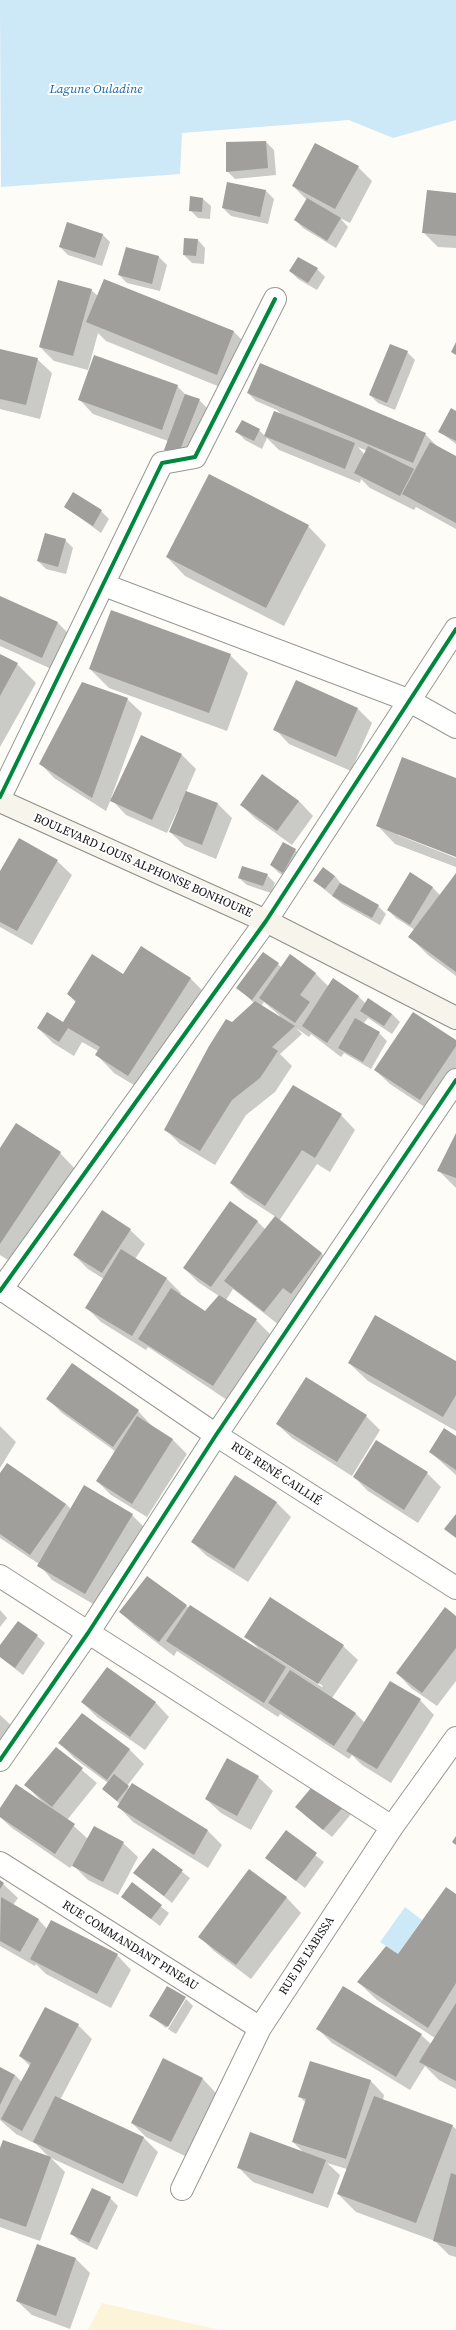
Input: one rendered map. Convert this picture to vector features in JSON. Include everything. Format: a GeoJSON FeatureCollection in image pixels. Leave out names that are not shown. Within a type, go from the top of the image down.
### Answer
{"type":"FeatureCollection","features":[{"type":"Feature","properties":{"kind":"street"},"geometry":{"type":"LineString","coordinates":[[0,797],[162,463],[195,457],[275,299]]}},
{"type":"Feature","properties":{"kind":"street"},"geometry":{"type":"LineString","coordinates":[[104,585],[408,700],[456,727]]}},
{"type":"Feature","properties":{"kind":"street"},"geometry":{"type":"LineString","coordinates":[[1,1289],[266,921],[408,700],[456,629]]}},
{"type":"Feature","properties":{"kind":"street","name":"BOULEVARD LOUIS ALPHONSE BONHOURE"},"geometry":{"type":"LineString","coordinates":[[0,801],[266,921],[456,1018]]}},
{"type":"Feature","properties":{"kind":"street"},"geometry":{"type":"LineString","coordinates":[[0,1760],[88,1633],[216,1435],[456,1080]]}},
{"type":"Feature","properties":{"kind":"street","name":"RUE RENÉ CAILLIÉ"},"geometry":{"type":"LineString","coordinates":[[1,1289],[216,1435],[456,1588]]}},
{"type":"Feature","properties":{"kind":"street"},"geometry":{"type":"LineString","coordinates":[[0,1576],[392,1827]]}},
{"type":"Feature","properties":{"kind":"street","name":"RUE DE L'ABISSA"},"geometry":{"type":"LineString","coordinates":[[182,2189],[260,2028],[392,1827],[456,1738]]}},
{"type":"Feature","properties":{"kind":"street","name":"RUE COMMANDANT PINEAU"},"geometry":{"type":"LineString","coordinates":[[0,1863],[260,2028]]}},
{"type":"Feature","properties":{"kind":"sand"},"geometry":{"type":"Polygon","coordinates":[[[102,2303],[220,2330],[88,2330],[102,2303]]]}},
{"type":"Feature","properties":{"kind":"water","name":"Lagune Ouladine"},"geometry":{"type":"Polygon","coordinates":[[[0,0],[456,0],[456,120],[393,138],[349,120],[182,133],[180,174],[1,187],[0,0]]]}},
{"type":"Feature","properties":{"kind":"water"},"geometry":{"type":"Polygon","coordinates":[[[405,1907],[422,1920],[398,1954],[380,1942],[405,1907]]]}},
{"type":"Feature","properties":{"kind":"building"},"geometry":{"type":"Polygon","coordinates":[[[266,141],[268,168],[226,172],[226,142],[266,141]]]}},
{"type":"Feature","properties":{"kind":"building"},"geometry":{"type":"Polygon","coordinates":[[[315,143],[359,166],[335,209],[292,186],[315,143]]]}},
{"type":"Feature","properties":{"kind":"building"},"geometry":{"type":"Polygon","coordinates":[[[227,182],[266,190],[260,217],[222,208],[227,182]]]}},
{"type":"Feature","properties":{"kind":"building"},"geometry":{"type":"Polygon","coordinates":[[[427,190],[456,193],[456,236],[422,233],[427,190]]]}},
{"type":"Feature","properties":{"kind":"building"},"geometry":{"type":"Polygon","coordinates":[[[190,196],[203,198],[202,212],[189,211],[190,196]]]}},
{"type":"Feature","properties":{"kind":"building"},"geometry":{"type":"Polygon","coordinates":[[[307,198],[341,218],[327,241],[294,220],[307,198]]]}},
{"type":"Feature","properties":{"kind":"building"},"geometry":{"type":"Polygon","coordinates":[[[67,222],[103,234],[95,258],[59,247],[67,222]]]}},
{"type":"Feature","properties":{"kind":"building"},"geometry":{"type":"Polygon","coordinates":[[[184,238],[198,239],[196,256],[183,255],[184,238]]]}},
{"type":"Feature","properties":{"kind":"building"},"geometry":{"type":"Polygon","coordinates":[[[126,247],[159,256],[152,284],[118,275],[126,247]]]}},
{"type":"Feature","properties":{"kind":"building"},"geometry":{"type":"Polygon","coordinates":[[[298,257],[318,268],[308,283],[289,271],[298,257]]]}},
{"type":"Feature","properties":{"kind":"building"},"geometry":{"type":"Polygon","coordinates":[[[104,279],[234,331],[217,375],[86,322],[104,279]]]}},
{"type":"Feature","properties":{"kind":"building"},"geometry":{"type":"Polygon","coordinates":[[[58,280],[92,289],[73,356],[39,347],[58,280]]]}},
{"type":"Feature","properties":{"kind":"building"},"geometry":{"type":"Polygon","coordinates":[[[456,342],[456,355],[451,352],[456,342]]]}},
{"type":"Feature","properties":{"kind":"building"},"geometry":{"type":"Polygon","coordinates":[[[390,344],[408,351],[387,403],[369,395],[390,344]]]}},
{"type":"Feature","properties":{"kind":"building"},"geometry":{"type":"Polygon","coordinates":[[[0,349],[38,358],[26,405],[0,399],[0,349]]]}},
{"type":"Feature","properties":{"kind":"building"},"geometry":{"type":"Polygon","coordinates":[[[94,355],[178,385],[162,430],[78,400],[94,355]]]}},
{"type":"Feature","properties":{"kind":"building"},"geometry":{"type":"Polygon","coordinates":[[[260,363],[426,433],[413,463],[247,393],[260,363]]]}},
{"type":"Feature","properties":{"kind":"building"},"geometry":{"type":"Polygon","coordinates":[[[185,394],[200,399],[178,455],[164,450],[185,394]]]}},
{"type":"Feature","properties":{"kind":"building"},"geometry":{"type":"Polygon","coordinates":[[[451,408],[456,411],[456,441],[438,432],[451,408]]]}},
{"type":"Feature","properties":{"kind":"building"},"geometry":{"type":"Polygon","coordinates":[[[274,411],[355,443],[345,469],[264,436],[274,411]]]}},
{"type":"Feature","properties":{"kind":"building"},"geometry":{"type":"Polygon","coordinates":[[[242,420],[260,429],[254,441],[235,432],[242,420]]]}},
{"type":"Feature","properties":{"kind":"building"},"geometry":{"type":"Polygon","coordinates":[[[430,442],[456,456],[456,523],[402,494],[430,442]]]}},
{"type":"Feature","properties":{"kind":"building"},"geometry":{"type":"Polygon","coordinates":[[[368,446],[414,469],[400,496],[354,473],[368,446]]]}},
{"type":"Feature","properties":{"kind":"building"},"geometry":{"type":"Polygon","coordinates":[[[209,474],[309,525],[266,608],[166,557],[209,474]]]}},
{"type":"Feature","properties":{"kind":"building"},"geometry":{"type":"Polygon","coordinates":[[[73,492],[102,510],[93,526],[64,507],[73,492]]]}},
{"type":"Feature","properties":{"kind":"building"},"geometry":{"type":"Polygon","coordinates":[[[45,533],[66,539],[58,567],[37,561],[45,533]]]}},
{"type":"Feature","properties":{"kind":"building"},"geometry":{"type":"Polygon","coordinates":[[[0,596],[58,622],[42,658],[0,639],[0,596]]]}},
{"type":"Feature","properties":{"kind":"building"},"geometry":{"type":"Polygon","coordinates":[[[111,610],[231,654],[209,713],[89,669],[111,610]]]}},
{"type":"Feature","properties":{"kind":"building"},"geometry":{"type":"Polygon","coordinates":[[[0,654],[18,663],[0,696],[0,654]]]}},
{"type":"Feature","properties":{"kind":"building"},"geometry":{"type":"Polygon","coordinates":[[[296,680],[358,708],[336,757],[273,730],[296,680]]]}},
{"type":"Feature","properties":{"kind":"building"},"geometry":{"type":"Polygon","coordinates":[[[82,682],[128,698],[92,798],[39,764],[82,682]]]}},
{"type":"Feature","properties":{"kind":"building"},"geometry":{"type":"Polygon","coordinates":[[[141,735],[182,754],[152,820],[110,801],[141,735]]]}},
{"type":"Feature","properties":{"kind":"building"},"geometry":{"type":"Polygon","coordinates":[[[402,757],[456,778],[456,857],[376,826],[402,757]]]}},
{"type":"Feature","properties":{"kind":"building"},"geometry":{"type":"Polygon","coordinates":[[[262,774],[299,801],[277,831],[240,805],[262,774]]]}},
{"type":"Feature","properties":{"kind":"building"},"geometry":{"type":"Polygon","coordinates":[[[186,791],[218,803],[202,845],[169,832],[186,791]]]}},
{"type":"Feature","properties":{"kind":"building"},"geometry":{"type":"Polygon","coordinates":[[[19,838],[58,860],[17,931],[0,922],[0,871],[19,838]]]}},
{"type":"Feature","properties":{"kind":"building"},"geometry":{"type":"Polygon","coordinates":[[[283,842],[296,849],[283,873],[270,865],[283,842]]]}},
{"type":"Feature","properties":{"kind":"building"},"geometry":{"type":"Polygon","coordinates":[[[242,866],[268,874],[263,886],[238,878],[242,866]]]}},
{"type":"Feature","properties":{"kind":"building"},"geometry":{"type":"Polygon","coordinates":[[[323,867],[335,876],[325,889],[313,881],[323,867]]]}},
{"type":"Feature","properties":{"kind":"building"},"geometry":{"type":"Polygon","coordinates":[[[410,872],[433,887],[410,925],[387,910],[410,872]]]}},
{"type":"Feature","properties":{"kind":"building"},"geometry":{"type":"Polygon","coordinates":[[[456,873],[456,972],[408,937],[456,873]]]}},
{"type":"Feature","properties":{"kind":"building"},"geometry":{"type":"Polygon","coordinates":[[[340,883],[379,905],[372,918],[332,896],[340,883]]]}},
{"type":"Feature","properties":{"kind":"building"},"geometry":{"type":"Polygon","coordinates":[[[141,946],[191,978],[128,1076],[95,1055],[100,1047],[68,1028],[59,1042],[37,1028],[47,1012],[63,1022],[76,1001],[67,994],[92,954],[123,974],[141,946]]]}},
{"type":"Feature","properties":{"kind":"building"},"geometry":{"type":"Polygon","coordinates":[[[263,952],[279,963],[252,1000],[236,988],[263,952]]]}},
{"type":"Feature","properties":{"kind":"building"},"geometry":{"type":"Polygon","coordinates":[[[290,954],[316,973],[300,995],[310,1002],[295,1023],[259,998],[290,954]]]}},
{"type":"Feature","properties":{"kind":"building"},"geometry":{"type":"Polygon","coordinates":[[[333,978],[359,996],[327,1043],[302,1026],[333,978]]]}},
{"type":"Feature","properties":{"kind":"building"},"geometry":{"type":"Polygon","coordinates":[[[368,998],[392,1014],[384,1026],[360,1011],[368,998]]]}},
{"type":"Feature","properties":{"kind":"building"},"geometry":{"type":"Polygon","coordinates":[[[255,1001],[295,1026],[272,1047],[278,1051],[260,1078],[232,1100],[200,1151],[164,1130],[209,1046],[226,1019],[232,1022],[255,1001]]]}},
{"type":"Feature","properties":{"kind":"building"},"geometry":{"type":"Polygon","coordinates":[[[413,1012],[456,1040],[456,1046],[420,1100],[374,1070],[413,1012]]]}},
{"type":"Feature","properties":{"kind":"building"},"geometry":{"type":"Polygon","coordinates":[[[355,1018],[380,1032],[363,1062],[338,1048],[355,1018]]]}},
{"type":"Feature","properties":{"kind":"building"},"geometry":{"type":"Polygon","coordinates":[[[293,1085],[342,1114],[315,1158],[302,1150],[265,1206],[230,1183],[293,1085]]]}},
{"type":"Feature","properties":{"kind":"building"},"geometry":{"type":"Polygon","coordinates":[[[16,1123],[61,1152],[0,1244],[0,1148],[16,1123]]]}},
{"type":"Feature","properties":{"kind":"building"},"geometry":{"type":"Polygon","coordinates":[[[456,1133],[456,1178],[437,1171],[456,1133]]]}},
{"type":"Feature","properties":{"kind":"building"},"geometry":{"type":"Polygon","coordinates":[[[230,1201],[258,1221],[211,1287],[183,1268],[230,1201]]]}},
{"type":"Feature","properties":{"kind":"building"},"geometry":{"type":"Polygon","coordinates":[[[102,1210],[131,1229],[102,1273],[73,1255],[102,1210]]]}},
{"type":"Feature","properties":{"kind":"building"},"geometry":{"type":"Polygon","coordinates":[[[275,1216],[322,1253],[291,1294],[283,1288],[264,1312],[224,1281],[275,1216]]]}},
{"type":"Feature","properties":{"kind":"building"},"geometry":{"type":"Polygon","coordinates":[[[121,1249],[167,1278],[132,1336],[85,1308],[121,1249]]]}},
{"type":"Feature","properties":{"kind":"building"},"geometry":{"type":"Polygon","coordinates":[[[171,1288],[205,1311],[219,1295],[257,1319],[213,1386],[138,1339],[171,1288]]]}},
{"type":"Feature","properties":{"kind":"building"},"geometry":{"type":"Polygon","coordinates":[[[375,1315],[456,1361],[456,1395],[443,1417],[348,1363],[375,1315]]]}},
{"type":"Feature","properties":{"kind":"building"},"geometry":{"type":"Polygon","coordinates":[[[72,1363],[139,1410],[113,1447],[46,1399],[72,1363]]]}},
{"type":"Feature","properties":{"kind":"building"},"geometry":{"type":"Polygon","coordinates":[[[306,1377],[367,1415],[337,1462],[276,1424],[306,1377]]]}},
{"type":"Feature","properties":{"kind":"building"},"geometry":{"type":"Polygon","coordinates":[[[137,1416],[173,1439],[132,1504],[96,1481],[137,1416]]]}},
{"type":"Feature","properties":{"kind":"building"},"geometry":{"type":"Polygon","coordinates":[[[444,1428],[456,1436],[456,1470],[429,1452],[444,1428]]]}},
{"type":"Feature","properties":{"kind":"building"},"geometry":{"type":"Polygon","coordinates":[[[376,1440],[428,1472],[404,1510],[353,1477],[376,1440]]]}},
{"type":"Feature","properties":{"kind":"building"},"geometry":{"type":"Polygon","coordinates":[[[7,1463],[66,1504],[30,1555],[0,1534],[0,1473],[7,1463]]]}},
{"type":"Feature","properties":{"kind":"building"},"geometry":{"type":"Polygon","coordinates":[[[235,1475],[277,1502],[234,1569],[191,1542],[235,1475]]]}},
{"type":"Feature","properties":{"kind":"building"},"geometry":{"type":"Polygon","coordinates":[[[84,1485],[133,1514],[85,1594],[37,1566],[84,1485]]]}},
{"type":"Feature","properties":{"kind":"building"},"geometry":{"type":"Polygon","coordinates":[[[456,1514],[456,1538],[444,1529],[456,1514]]]}},
{"type":"Feature","properties":{"kind":"building"},"geometry":{"type":"Polygon","coordinates":[[[147,1576],[187,1605],[159,1642],[119,1612],[147,1576]]]}},
{"type":"Feature","properties":{"kind":"building"},"geometry":{"type":"Polygon","coordinates":[[[270,1597],[344,1645],[318,1684],[244,1637],[270,1597]]]}},
{"type":"Feature","properties":{"kind":"building"},"geometry":{"type":"Polygon","coordinates":[[[190,1605],[286,1667],[264,1703],[166,1641],[190,1605]]]}},
{"type":"Feature","properties":{"kind":"building"},"geometry":{"type":"Polygon","coordinates":[[[445,1607],[456,1616],[456,1648],[422,1693],[396,1673],[445,1607]]]}},
{"type":"Feature","properties":{"kind":"building"},"geometry":{"type":"Polygon","coordinates":[[[18,1621],[38,1635],[15,1668],[0,1657],[0,1645],[18,1621]]]}},
{"type":"Feature","properties":{"kind":"building"},"geometry":{"type":"Polygon","coordinates":[[[107,1667],[156,1702],[130,1737],[81,1702],[107,1667]]]}},
{"type":"Feature","properties":{"kind":"building"},"geometry":{"type":"Polygon","coordinates":[[[290,1670],[356,1713],[334,1746],[268,1703],[290,1670]]]}},
{"type":"Feature","properties":{"kind":"building"},"geometry":{"type":"Polygon","coordinates":[[[390,1681],[421,1699],[377,1769],[346,1751],[390,1681]]]}},
{"type":"Feature","properties":{"kind":"building"},"geometry":{"type":"Polygon","coordinates":[[[82,1713],[130,1749],[107,1780],[58,1743],[82,1713]]]}},
{"type":"Feature","properties":{"kind":"building"},"geometry":{"type":"Polygon","coordinates":[[[56,1747],[83,1768],[52,1807],[24,1785],[56,1747]]]}},
{"type":"Feature","properties":{"kind":"building"},"geometry":{"type":"Polygon","coordinates":[[[227,1758],[259,1776],[237,1816],[205,1799],[227,1758]]]}},
{"type":"Feature","properties":{"kind":"building"},"geometry":{"type":"Polygon","coordinates":[[[114,1774],[129,1786],[117,1801],[102,1789],[114,1774]]]}},
{"type":"Feature","properties":{"kind":"building"},"geometry":{"type":"Polygon","coordinates":[[[317,1781],[345,1805],[323,1830],[295,1807],[317,1781]]]}},
{"type":"Feature","properties":{"kind":"building"},"geometry":{"type":"Polygon","coordinates":[[[132,1783],[208,1830],[194,1855],[117,1807],[132,1783]]]}},
{"type":"Feature","properties":{"kind":"building"},"geometry":{"type":"Polygon","coordinates":[[[16,1784],[75,1824],[55,1854],[0,1817],[0,1808],[16,1784]]]}},
{"type":"Feature","properties":{"kind":"building"},"geometry":{"type":"Polygon","coordinates":[[[94,1826],[124,1842],[103,1882],[72,1866],[94,1826]]]}},
{"type":"Feature","properties":{"kind":"building"},"geometry":{"type":"Polygon","coordinates":[[[286,1830],[317,1853],[296,1881],[265,1858],[286,1830]]]}},
{"type":"Feature","properties":{"kind":"building"},"geometry":{"type":"Polygon","coordinates":[[[456,1836],[456,1845],[452,1842],[456,1836]]]}},
{"type":"Feature","properties":{"kind":"building"},"geometry":{"type":"Polygon","coordinates":[[[153,1848],[183,1870],[164,1896],[133,1873],[153,1848]]]}},
{"type":"Feature","properties":{"kind":"building"},"geometry":{"type":"Polygon","coordinates":[[[249,1869],[287,1897],[236,1965],[198,1937],[249,1869]]]}},
{"type":"Feature","properties":{"kind":"building"},"geometry":{"type":"Polygon","coordinates":[[[0,1880],[4,1883],[0,1889],[0,1880]]]}},
{"type":"Feature","properties":{"kind":"building"},"geometry":{"type":"Polygon","coordinates":[[[132,1882],[162,1905],[151,1919],[121,1897],[132,1882]]]}},
{"type":"Feature","properties":{"kind":"building"},"geometry":{"type":"Polygon","coordinates":[[[446,1887],[456,1894],[456,1983],[428,2028],[357,1982],[386,1946],[398,1954],[446,1887]]]}},
{"type":"Feature","properties":{"kind":"building"},"geometry":{"type":"Polygon","coordinates":[[[1,1897],[39,1919],[20,1952],[0,1941],[1,1897]]]}},
{"type":"Feature","properties":{"kind":"building"},"geometry":{"type":"Polygon","coordinates":[[[51,1920],[118,1954],[97,1994],[30,1959],[51,1920]]]}},
{"type":"Feature","properties":{"kind":"building"},"geometry":{"type":"Polygon","coordinates":[[[167,1986],[186,1997],[168,2027],[149,2016],[167,1986]]]}},
{"type":"Feature","properties":{"kind":"building"},"geometry":{"type":"Polygon","coordinates":[[[343,1986],[422,2034],[396,2077],[316,2029],[343,1986]]]}},
{"type":"Feature","properties":{"kind":"building"},"geometry":{"type":"Polygon","coordinates":[[[456,2003],[456,2081],[419,2062],[456,2003]]]}},
{"type":"Feature","properties":{"kind":"building"},"geometry":{"type":"Polygon","coordinates":[[[45,2007],[79,2024],[22,2131],[1,2119],[31,2063],[19,2056],[45,2007]]]}},
{"type":"Feature","properties":{"kind":"building"},"geometry":{"type":"Polygon","coordinates":[[[163,2058],[203,2078],[171,2142],[131,2123],[163,2058]]]}},
{"type":"Feature","properties":{"kind":"building"},"geometry":{"type":"Polygon","coordinates":[[[310,2061],[371,2080],[346,2159],[292,2142],[306,2099],[298,2097],[310,2061]]]}},
{"type":"Feature","properties":{"kind":"building"},"geometry":{"type":"Polygon","coordinates":[[[0,2067],[15,2075],[0,2105],[0,2067]]]}},
{"type":"Feature","properties":{"kind":"building"},"geometry":{"type":"Polygon","coordinates":[[[55,2096],[144,2137],[123,2184],[33,2142],[55,2096]]]}},
{"type":"Feature","properties":{"kind":"building"},"geometry":{"type":"Polygon","coordinates":[[[374,2096],[453,2125],[416,2223],[337,2194],[374,2096]]]}},
{"type":"Feature","properties":{"kind":"building"},"geometry":{"type":"Polygon","coordinates":[[[250,2132],[326,2160],[313,2194],[237,2168],[250,2132]]]}},
{"type":"Feature","properties":{"kind":"building"},"geometry":{"type":"Polygon","coordinates":[[[3,2140],[51,2157],[26,2227],[0,2218],[0,2148],[3,2140]]]}},
{"type":"Feature","properties":{"kind":"building"},"geometry":{"type":"Polygon","coordinates":[[[451,2173],[456,2175],[456,2247],[433,2241],[451,2173]]]}},
{"type":"Feature","properties":{"kind":"building"},"geometry":{"type":"Polygon","coordinates":[[[92,2188],[111,2197],[89,2243],[70,2234],[92,2188]]]}},
{"type":"Feature","properties":{"kind":"building"},"geometry":{"type":"Polygon","coordinates":[[[37,2244],[76,2258],[56,2316],[16,2301],[37,2244]]]}},
{"type":"Feature","properties":{"kind":"cycle path"},"geometry":{"type":"LineString","coordinates":[[0,797],[162,463],[195,457],[275,299]]}},
{"type":"Feature","properties":{"kind":"cycle path"},"geometry":{"type":"LineString","coordinates":[[0,1291],[266,921],[456,629]]}},
{"type":"Feature","properties":{"kind":"cycle path"},"geometry":{"type":"LineString","coordinates":[[0,1760],[88,1633],[216,1435],[456,1080]]}}]}
